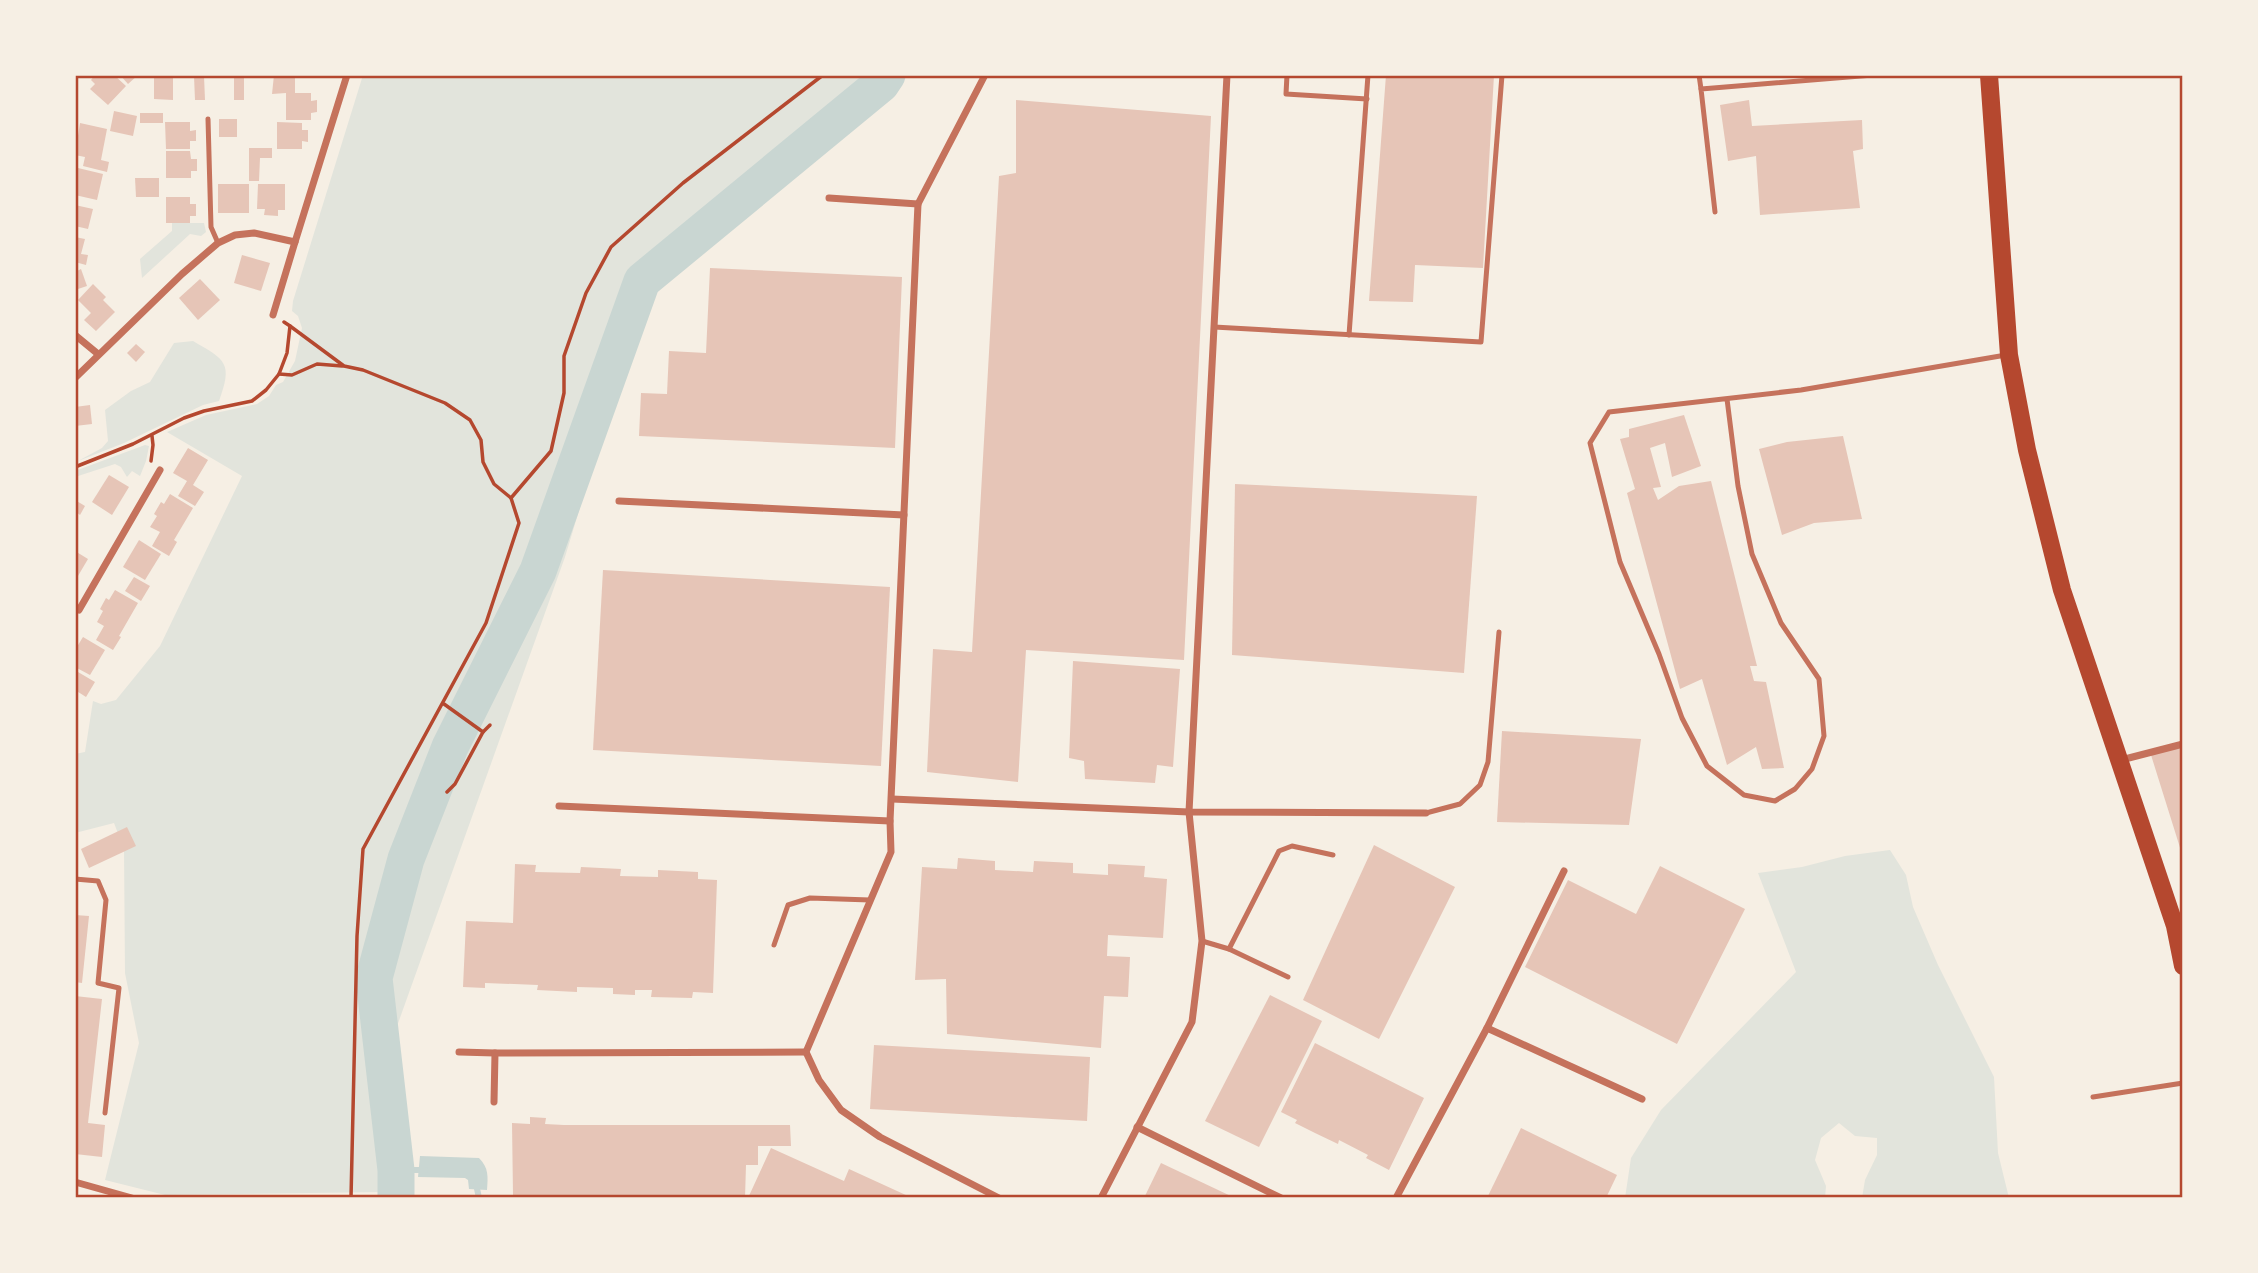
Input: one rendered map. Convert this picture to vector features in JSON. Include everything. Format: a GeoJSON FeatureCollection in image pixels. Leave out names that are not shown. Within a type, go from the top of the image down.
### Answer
{"type":"FeatureCollection","features":[{"type":"Feature","properties":{"kind":"main road"},"geometry":{"type":"LineString","coordinates":[[1989,75],[2009,355],[2026,450],[2062,590],[2175,926],[2183,966]]}},
{"type":"Feature","properties":{"kind":"street"},"geometry":{"type":"LineString","coordinates":[[273,315],[347,75]]}},
{"type":"Feature","properties":{"kind":"street"},"geometry":{"type":"LineString","coordinates":[[985,75],[919,204],[890,821],[891,852],[806,1052],[819,1080],[841,1110],[880,1137],[999,1198]]}},
{"type":"Feature","properties":{"kind":"street"},"geometry":{"type":"LineString","coordinates":[[1101,1198],[1192,1022],[1202,941],[1189,812],[1227,75]]}},
{"type":"Feature","properties":{"kind":"street"},"geometry":{"type":"LineString","coordinates":[[829,198],[919,204]]}},
{"type":"Feature","properties":{"kind":"street"},"geometry":{"type":"LineString","coordinates":[[75,378],[182,274],[218,243],[235,235],[254,233],[295,242]]}},
{"type":"Feature","properties":{"kind":"street"},"geometry":{"type":"LineString","coordinates":[[75,335],[98,354]]}},
{"type":"Feature","properties":{"kind":"street"},"geometry":{"type":"LineString","coordinates":[[76,611],[160,470]]}},
{"type":"Feature","properties":{"kind":"street"},"geometry":{"type":"LineString","coordinates":[[619,500],[904,515]]}},
{"type":"Feature","properties":{"kind":"street"},"geometry":{"type":"LineString","coordinates":[[2120,760],[2183,744]]}},
{"type":"Feature","properties":{"kind":"street"},"geometry":{"type":"LineString","coordinates":[[892,799],[1189,812],[1426,813]]}},
{"type":"Feature","properties":{"kind":"street"},"geometry":{"type":"LineString","coordinates":[[559,806],[890,821]]}},
{"type":"Feature","properties":{"kind":"street"},"geometry":{"type":"LineString","coordinates":[[1396,1198],[1487,1028],[1564,871]]}},
{"type":"Feature","properties":{"kind":"street"},"geometry":{"type":"LineString","coordinates":[[1487,1028],[1642,1099]]}},
{"type":"Feature","properties":{"kind":"street"},"geometry":{"type":"LineString","coordinates":[[459,1052],[806,1052]]}},
{"type":"Feature","properties":{"kind":"street"},"geometry":{"type":"LineString","coordinates":[[494,1102],[495,1053]]}},
{"type":"Feature","properties":{"kind":"street"},"geometry":{"type":"LineString","coordinates":[[1137,1127],[1281,1198]]}},
{"type":"Feature","properties":{"kind":"street"},"geometry":{"type":"LineString","coordinates":[[75,1182],[132,1198]]}},
{"type":"Feature","properties":{"kind":"lane"},"geometry":{"type":"LineString","coordinates":[[1287,75],[1286,94],[1367,99]]}},
{"type":"Feature","properties":{"kind":"lane"},"geometry":{"type":"LineString","coordinates":[[1349,335],[1368,75]]}},
{"type":"Feature","properties":{"kind":"lane"},"geometry":{"type":"LineString","coordinates":[[1214,327],[1481,342],[1502,75]]}},
{"type":"Feature","properties":{"kind":"lane"},"geometry":{"type":"LineString","coordinates":[[1699,75],[1715,212]]}},
{"type":"Feature","properties":{"kind":"lane"},"geometry":{"type":"LineString","coordinates":[[1701,89],[1873,75]]}},
{"type":"Feature","properties":{"kind":"lane"},"geometry":{"type":"LineString","coordinates":[[208,119],[211,227],[218,243]]}},
{"type":"Feature","properties":{"kind":"lane"},"geometry":{"type":"LineString","coordinates":[[1727,399],[1738,486],[1752,554],[1781,623],[1819,679],[1824,736],[1812,769],[1795,789],[1775,801],[1744,795],[1707,766],[1682,718],[1659,654],[1620,562],[1590,443],[1609,412],[1801,390],[2009,355]]}},
{"type":"Feature","properties":{"kind":"lane"},"geometry":{"type":"LineString","coordinates":[[1426,813],[1460,804],[1480,785],[1488,762],[1499,632]]}},
{"type":"Feature","properties":{"kind":"lane"},"geometry":{"type":"LineString","coordinates":[[1229,949],[1279,851],[1292,846],[1333,855]]}},
{"type":"Feature","properties":{"kind":"lane"},"geometry":{"type":"LineString","coordinates":[[75,879],[97,881],[106,900],[98,983],[118,988],[105,1113]]}},
{"type":"Feature","properties":{"kind":"lane"},"geometry":{"type":"LineString","coordinates":[[774,945],[788,905],[810,898],[870,900]]}},
{"type":"Feature","properties":{"kind":"lane"},"geometry":{"type":"LineString","coordinates":[[1202,941],[1229,949],[1288,977]]}},
{"type":"Feature","properties":{"kind":"lane"},"geometry":{"type":"LineString","coordinates":[[2093,1097],[2183,1083]]}},
{"type":"Feature","properties":{"kind":"path"},"geometry":{"type":"LineString","coordinates":[[511,498],[551,451],[564,393],[564,356],[586,293],[611,247],[683,183],[823,75]]}},
{"type":"Feature","properties":{"kind":"path"},"geometry":{"type":"LineString","coordinates":[[273,315],[344,366]]}},
{"type":"Feature","properties":{"kind":"path"},"geometry":{"type":"LineString","coordinates":[[75,467],[133,444],[184,418],[252,401],[266,390],[279,374],[287,353],[290,326]]}},
{"type":"Feature","properties":{"kind":"path"},"geometry":{"type":"LineString","coordinates":[[279,374],[292,375],[317,364],[344,366],[363,370],[445,403],[470,420],[481,440],[483,462],[494,484],[511,498],[519,523],[486,623],[363,849],[357,936],[351,1198]]}},
{"type":"Feature","properties":{"kind":"path"},"geometry":{"type":"LineString","coordinates":[[444,704],[483,732]]}},
{"type":"Feature","properties":{"kind":"path"},"geometry":{"type":"LineString","coordinates":[[447,792],[455,784],[483,732],[490,725]]}},
{"type":"Feature","properties":{"kind":"shaded area"},"geometry":{"type":"Polygon","coordinates":[[[363,75],[907,75],[660,285],[607,418],[565,557],[396,1029],[408,1154],[385,1192],[165,1195],[105,1180],[139,1043],[125,973],[124,849],[114,823],[75,833],[75,754],[85,752],[93,701],[101,704],[116,700],[160,646],[242,476],[167,432],[206,415],[257,404],[269,396],[276,385],[283,382],[295,361],[302,328],[298,316],[292,311],[293,301],[363,75]]]}},
{"type":"Feature","properties":{"kind":"shaded area"},"geometry":{"type":"Polygon","coordinates":[[[172,223],[204,223],[206,232],[201,236],[190,234],[142,278],[140,259],[172,231],[172,223]]]}},
{"type":"Feature","properties":{"kind":"shaded area"},"geometry":{"type":"Polygon","coordinates":[[[193,341],[213,353],[224,364],[225,378],[219,401],[203,405],[124,443],[78,461],[102,448],[108,441],[105,410],[131,391],[150,382],[174,343],[193,341]]]}},
{"type":"Feature","properties":{"kind":"shaded area"},"geometry":{"type":"Polygon","coordinates":[[[145,445],[149,446],[140,476],[132,471],[127,477],[121,467],[115,464],[75,477],[75,471],[145,445]]]}},
{"type":"Feature","properties":{"kind":"shaded area"},"geometry":{"type":"Polygon","coordinates":[[[1890,850],[1906,875],[1913,907],[1938,965],[1994,1077],[1998,1153],[2009,1198],[1862,1198],[1865,1180],[1877,1155],[1877,1138],[1855,1136],[1839,1123],[1821,1138],[1815,1160],[1826,1186],[1825,1198],[1625,1198],[1631,1158],[1661,1110],[1796,972],[1758,873],[1890,850]]]}},
{"type":"Feature","properties":{"kind":"shaded area"},"geometry":{"type":"Polygon","coordinates":[[[420,1156],[479,1158],[488,1177],[487,1190],[469,1189],[468,1180],[465,1178],[418,1177],[420,1156]]]}},
{"type":"Feature","properties":{"kind":"building"},"geometry":{"type":"Polygon","coordinates":[[[95,75],[114,75],[126,86],[108,105],[90,89],[95,84],[91,80],[95,75]]]}},
{"type":"Feature","properties":{"kind":"building"},"geometry":{"type":"Polygon","coordinates":[[[120,75],[138,75],[128,84],[120,75]]]}},
{"type":"Feature","properties":{"kind":"building"},"geometry":{"type":"Polygon","coordinates":[[[274,75],[295,75],[295,93],[311,93],[311,101],[317,100],[317,112],[311,113],[311,120],[286,120],[286,93],[272,94],[274,75]]]}},
{"type":"Feature","properties":{"kind":"building"},"geometry":{"type":"Polygon","coordinates":[[[1386,75],[1494,75],[1483,268],[1415,265],[1413,302],[1369,301],[1386,75]]]}},
{"type":"Feature","properties":{"kind":"building"},"geometry":{"type":"Polygon","coordinates":[[[154,76],[173,76],[173,100],[154,99],[154,76]]]}},
{"type":"Feature","properties":{"kind":"building"},"geometry":{"type":"Polygon","coordinates":[[[194,76],[204,76],[205,100],[195,100],[194,76]]]}},
{"type":"Feature","properties":{"kind":"building"},"geometry":{"type":"Polygon","coordinates":[[[234,76],[244,76],[244,100],[234,100],[234,76]]]}},
{"type":"Feature","properties":{"kind":"building"},"geometry":{"type":"Polygon","coordinates":[[[1016,100],[1211,116],[1184,660],[1026,650],[1018,782],[927,772],[933,649],[972,652],[999,176],[1016,173],[1016,100]]]}},
{"type":"Feature","properties":{"kind":"building"},"geometry":{"type":"Polygon","coordinates":[[[1749,100],[1752,126],[1862,120],[1863,149],[1853,151],[1860,208],[1760,215],[1756,156],[1728,161],[1720,105],[1749,100]]]}},
{"type":"Feature","properties":{"kind":"building"},"geometry":{"type":"Polygon","coordinates":[[[114,111],[137,116],[133,136],[110,131],[114,111]]]}},
{"type":"Feature","properties":{"kind":"building"},"geometry":{"type":"Polygon","coordinates":[[[140,113],[163,113],[163,123],[140,123],[140,113]]]}},
{"type":"Feature","properties":{"kind":"building"},"geometry":{"type":"Polygon","coordinates":[[[219,119],[237,119],[237,137],[219,137],[219,119]]]}},
{"type":"Feature","properties":{"kind":"building"},"geometry":{"type":"Polygon","coordinates":[[[165,122],[190,122],[190,131],[196,130],[196,141],[190,141],[190,149],[166,149],[165,122]]]}},
{"type":"Feature","properties":{"kind":"building"},"geometry":{"type":"Polygon","coordinates":[[[277,122],[302,123],[302,130],[308,130],[308,142],[302,141],[302,149],[277,149],[277,122]]]}},
{"type":"Feature","properties":{"kind":"building"},"geometry":{"type":"Polygon","coordinates":[[[80,123],[107,129],[101,160],[109,162],[107,172],[83,166],[85,157],[75,155],[80,123]]]}},
{"type":"Feature","properties":{"kind":"building"},"geometry":{"type":"Polygon","coordinates":[[[249,148],[272,148],[272,158],[260,158],[259,181],[249,181],[249,148]]]}},
{"type":"Feature","properties":{"kind":"building"},"geometry":{"type":"Polygon","coordinates":[[[166,151],[190,151],[191,159],[197,159],[197,171],[191,171],[191,178],[166,178],[166,151]]]}},
{"type":"Feature","properties":{"kind":"building"},"geometry":{"type":"Polygon","coordinates":[[[78,168],[103,174],[97,200],[75,195],[75,174],[78,168]]]}},
{"type":"Feature","properties":{"kind":"building"},"geometry":{"type":"Polygon","coordinates":[[[135,178],[159,178],[159,197],[136,197],[135,178]]]}},
{"type":"Feature","properties":{"kind":"building"},"geometry":{"type":"Polygon","coordinates":[[[218,184],[249,184],[249,213],[218,213],[218,184]]]}},
{"type":"Feature","properties":{"kind":"building"},"geometry":{"type":"Polygon","coordinates":[[[258,184],[285,184],[285,210],[278,210],[278,216],[264,215],[265,209],[257,209],[258,184]]]}},
{"type":"Feature","properties":{"kind":"building"},"geometry":{"type":"Polygon","coordinates":[[[166,197],[190,197],[190,204],[196,204],[196,216],[190,216],[190,223],[166,223],[166,197]]]}},
{"type":"Feature","properties":{"kind":"building"},"geometry":{"type":"Polygon","coordinates":[[[75,205],[93,209],[88,229],[75,226],[75,205]]]}},
{"type":"Feature","properties":{"kind":"building"},"geometry":{"type":"Polygon","coordinates":[[[75,237],[85,239],[81,254],[88,255],[86,265],[75,262],[75,237]]]}},
{"type":"Feature","properties":{"kind":"building"},"geometry":{"type":"Polygon","coordinates":[[[242,255],[270,263],[261,291],[234,283],[242,255]]]}},
{"type":"Feature","properties":{"kind":"building"},"geometry":{"type":"Polygon","coordinates":[[[710,268],[902,277],[895,448],[639,436],[641,393],[667,394],[669,351],[706,353],[710,268]]]}},
{"type":"Feature","properties":{"kind":"building"},"geometry":{"type":"Polygon","coordinates":[[[81,269],[87,286],[75,290],[75,272],[81,269]]]}},
{"type":"Feature","properties":{"kind":"building"},"geometry":{"type":"Polygon","coordinates":[[[200,279],[220,300],[198,320],[179,298],[200,279]]]}},
{"type":"Feature","properties":{"kind":"building"},"geometry":{"type":"Polygon","coordinates":[[[93,284],[106,297],[103,300],[115,312],[96,331],[84,320],[91,313],[78,300],[93,284]]]}},
{"type":"Feature","properties":{"kind":"building"},"geometry":{"type":"Polygon","coordinates":[[[136,344],[145,352],[136,362],[127,353],[136,344]]]}},
{"type":"Feature","properties":{"kind":"building"},"geometry":{"type":"Polygon","coordinates":[[[90,405],[92,424],[75,426],[75,407],[90,405]]]}},
{"type":"Feature","properties":{"kind":"building"},"geometry":{"type":"Polygon","coordinates":[[[1684,415],[1701,466],[1672,477],[1665,443],[1650,448],[1661,487],[1653,488],[1658,500],[1679,486],[1711,481],[1757,666],[1750,666],[1754,681],[1766,682],[1784,768],[1762,769],[1756,747],[1727,765],[1702,679],[1680,689],[1627,493],[1635,489],[1620,439],[1629,437],[1629,429],[1684,415]]]}},
{"type":"Feature","properties":{"kind":"building"},"geometry":{"type":"Polygon","coordinates":[[[1843,436],[1862,519],[1814,523],[1782,535],[1759,449],[1787,442],[1843,436]]]}},
{"type":"Feature","properties":{"kind":"building"},"geometry":{"type":"Polygon","coordinates":[[[188,448],[208,460],[193,485],[204,492],[195,506],[178,496],[187,481],[173,473],[188,448]]]}},
{"type":"Feature","properties":{"kind":"building"},"geometry":{"type":"Polygon","coordinates":[[[109,475],[129,487],[112,515],[92,502],[109,475]]]}},
{"type":"Feature","properties":{"kind":"building"},"geometry":{"type":"Polygon","coordinates":[[[1235,484],[1477,496],[1464,673],[1232,655],[1235,484]]]}},
{"type":"Feature","properties":{"kind":"building"},"geometry":{"type":"Polygon","coordinates":[[[170,494],[193,508],[174,540],[177,542],[169,556],[152,546],[160,532],[150,527],[161,502],[164,504],[170,494]]]}},
{"type":"Feature","properties":{"kind":"building"},"geometry":{"type":"Polygon","coordinates":[[[75,500],[85,506],[80,515],[75,511],[75,500]]]}},
{"type":"Feature","properties":{"kind":"building"},"geometry":{"type":"Polygon","coordinates":[[[139,540],[161,554],[145,580],[123,567],[139,540]]]}},
{"type":"Feature","properties":{"kind":"building"},"geometry":{"type":"Polygon","coordinates":[[[75,551],[88,559],[75,581],[75,551]]]}},
{"type":"Feature","properties":{"kind":"building"},"geometry":{"type":"Polygon","coordinates":[[[603,570],[890,587],[881,766],[593,750],[603,570]]]}},
{"type":"Feature","properties":{"kind":"building"},"geometry":{"type":"Polygon","coordinates":[[[134,577],[150,586],[141,601],[125,591],[134,577]]]}},
{"type":"Feature","properties":{"kind":"building"},"geometry":{"type":"Polygon","coordinates":[[[115,590],[138,603],[113,650],[96,640],[104,626],[97,622],[103,611],[100,609],[106,598],[109,600],[115,590]]]}},
{"type":"Feature","properties":{"kind":"building"},"geometry":{"type":"Polygon","coordinates":[[[83,637],[105,650],[90,675],[75,667],[75,650],[83,637]]]}},
{"type":"Feature","properties":{"kind":"building"},"geometry":{"type":"Polygon","coordinates":[[[1073,661],[1180,669],[1173,767],[1157,765],[1155,783],[1085,779],[1084,761],[1069,758],[1073,661]]]}},
{"type":"Feature","properties":{"kind":"building"},"geometry":{"type":"Polygon","coordinates":[[[78,672],[95,682],[86,697],[75,690],[75,676],[78,672]]]}},
{"type":"Feature","properties":{"kind":"building"},"geometry":{"type":"Polygon","coordinates":[[[1502,731],[1641,739],[1629,825],[1497,822],[1502,731]]]}},
{"type":"Feature","properties":{"kind":"building"},"geometry":{"type":"Polygon","coordinates":[[[2183,746],[2182,763],[2182,854],[2151,755],[2183,746]]]}},
{"type":"Feature","properties":{"kind":"building"},"geometry":{"type":"Polygon","coordinates":[[[127,827],[136,846],[89,868],[81,849],[127,827]]]}},
{"type":"Feature","properties":{"kind":"building"},"geometry":{"type":"Polygon","coordinates":[[[1374,845],[1455,887],[1379,1039],[1303,1000],[1374,845]]]}},
{"type":"Feature","properties":{"kind":"building"},"geometry":{"type":"Polygon","coordinates":[[[958,858],[995,861],[995,870],[1033,872],[1034,861],[1073,863],[1073,873],[1108,875],[1108,864],[1145,866],[1144,877],[1167,879],[1163,938],[1108,935],[1107,956],[1130,957],[1128,997],[1104,996],[1101,1048],[947,1034],[946,979],[915,980],[922,867],[957,869],[958,858]]]}},
{"type":"Feature","properties":{"kind":"building"},"geometry":{"type":"Polygon","coordinates":[[[515,864],[536,865],[535,872],[580,873],[581,867],[621,869],[620,876],[658,877],[658,870],[698,872],[698,879],[717,880],[713,993],[693,992],[692,998],[651,997],[652,990],[635,990],[635,995],[613,994],[613,988],[577,987],[577,992],[537,990],[538,985],[485,983],[485,988],[463,987],[466,921],[513,923],[515,864]]]}},
{"type":"Feature","properties":{"kind":"building"},"geometry":{"type":"Polygon","coordinates":[[[1660,866],[1745,909],[1677,1044],[1525,967],[1568,880],[1636,914],[1660,866]]]}},
{"type":"Feature","properties":{"kind":"building"},"geometry":{"type":"Polygon","coordinates":[[[75,915],[89,916],[82,983],[75,982],[75,915]]]}},
{"type":"Feature","properties":{"kind":"building"},"geometry":{"type":"Polygon","coordinates":[[[1270,995],[1322,1021],[1259,1147],[1205,1121],[1270,995]]]}},
{"type":"Feature","properties":{"kind":"building"},"geometry":{"type":"Polygon","coordinates":[[[75,996],[102,999],[88,1123],[105,1125],[102,1157],[75,1154],[75,996]]]}},
{"type":"Feature","properties":{"kind":"building"},"geometry":{"type":"Polygon","coordinates":[[[1315,1043],[1424,1098],[1389,1170],[1366,1158],[1368,1155],[1339,1140],[1338,1144],[1315,1133],[1281,1112],[1315,1043]]]}},
{"type":"Feature","properties":{"kind":"building"},"geometry":{"type":"Polygon","coordinates":[[[874,1045],[1090,1057],[1087,1121],[870,1109],[874,1045]]]}},
{"type":"Feature","properties":{"kind":"building"},"geometry":{"type":"Polygon","coordinates":[[[530,1117],[546,1118],[545,1124],[564,1125],[790,1125],[791,1146],[758,1146],[758,1165],[746,1165],[745,1198],[565,1198],[564,1195],[513,1195],[512,1123],[530,1124],[530,1117]]]}},
{"type":"Feature","properties":{"kind":"building"},"geometry":{"type":"Polygon","coordinates":[[[1521,1128],[1617,1175],[1606,1198],[1487,1198],[1521,1128]]]}},
{"type":"Feature","properties":{"kind":"building"},"geometry":{"type":"Polygon","coordinates":[[[771,1148],[844,1181],[849,1169],[908,1196],[748,1198],[771,1148]]]}},
{"type":"Feature","properties":{"kind":"building"},"geometry":{"type":"Polygon","coordinates":[[[1161,1163],[1235,1198],[1144,1198],[1161,1163]]]}},
{"type":"Feature","properties":{"kind":"waterway"},"geometry":{"type":"LineString","coordinates":[[396,1198],[396,1170],[374,978],[406,859],[450,747],[538,571],[642,281],[881,84],[887,75]]}},
{"type":"Feature","properties":{"kind":"waterway"},"geometry":{"type":"LineString","coordinates":[[396,1170],[425,1170]]}},
{"type":"Feature","properties":{"kind":"waterway"},"geometry":{"type":"LineString","coordinates":[[476,1184],[479,1198]]}}]}
